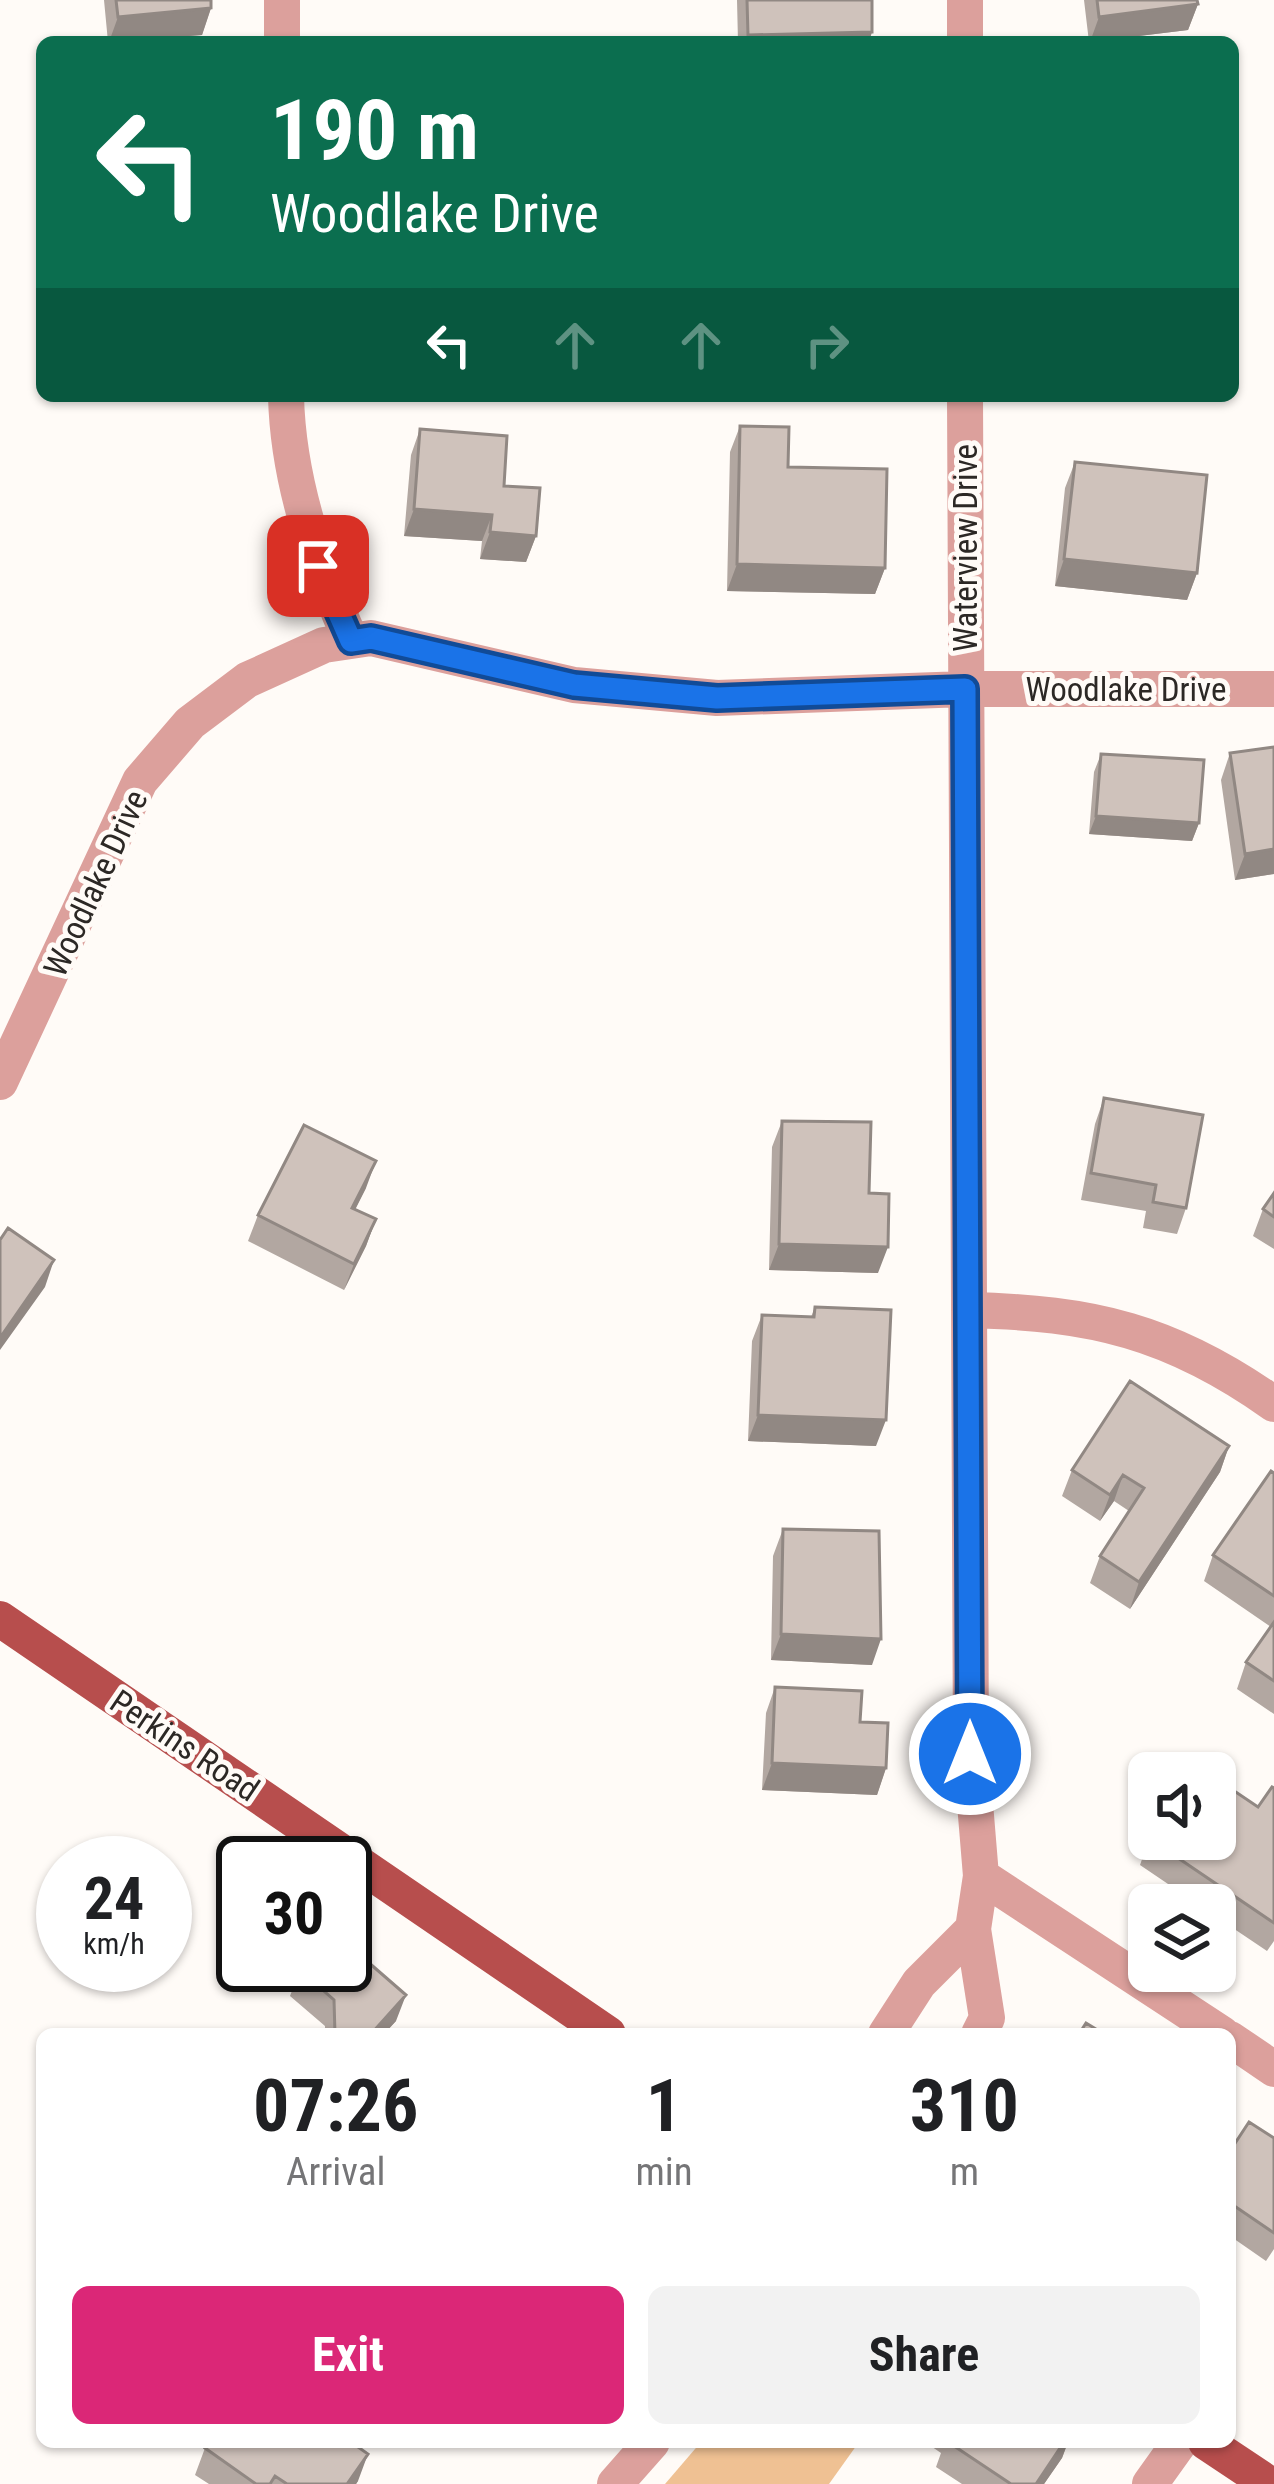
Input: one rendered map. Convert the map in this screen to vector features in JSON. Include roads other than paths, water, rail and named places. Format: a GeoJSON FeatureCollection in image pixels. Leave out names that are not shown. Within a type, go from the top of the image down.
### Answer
{"type":"FeatureCollection","features":[{"type":"Feature","properties":{"kind":"main road","name":"Perkins Road"},"geometry":{"type":"LineString","coordinates":[[0,1619],[599,2028]]}},
{"type":"Feature","properties":{"kind":"main road"},"geometry":{"type":"LineString","coordinates":[[1216,2448],[1269,2484]]}},
{"type":"Feature","properties":{"kind":"street"},"geometry":{"type":"LineString","coordinates":[[282,0],[282,36]]}},
{"type":"Feature","properties":{"kind":"street"},"geometry":{"type":"LineString","coordinates":[[965,0],[965,36]]}},
{"type":"Feature","properties":{"kind":"street"},"geometry":{"type":"LineString","coordinates":[[286,402],[287,439],[318,566],[351,641]]}},
{"type":"Feature","properties":{"kind":"street","name":"Waterview Drive"},"geometry":{"type":"LineString","coordinates":[[965,402],[970,1754],[981,1876],[973,1929],[987,2018],[983,2028]]}},
{"type":"Feature","properties":{"kind":"street","name":"Woodlake Drive"},"geometry":{"type":"LineString","coordinates":[[0,1082],[140,781],[190,723],[247,680],[324,645],[371,638],[574,685],[717,698],[965,689],[1274,689]]}},
{"type":"Feature","properties":{"kind":"street"},"geometry":{"type":"LineString","coordinates":[[969,1310],[1105,1320],[1177,1348],[1274,1404]]}},
{"type":"Feature","properties":{"kind":"street"},"geometry":{"type":"LineString","coordinates":[[981,1876],[1213,2028]]}},
{"type":"Feature","properties":{"kind":"street"},"geometry":{"type":"LineString","coordinates":[[890,2028],[919,1983],[973,1929]]}},
{"type":"Feature","properties":{"kind":"street"},"geometry":{"type":"LineString","coordinates":[[1236,2043],[1274,2069]]}},
{"type":"Feature","properties":{"kind":"street"},"geometry":{"type":"LineString","coordinates":[[615,2484],[647,2448]]}},
{"type":"Feature","properties":{"kind":"street"},"geometry":{"type":"LineString","coordinates":[[1150,2484],[1176,2448]]}}]}
